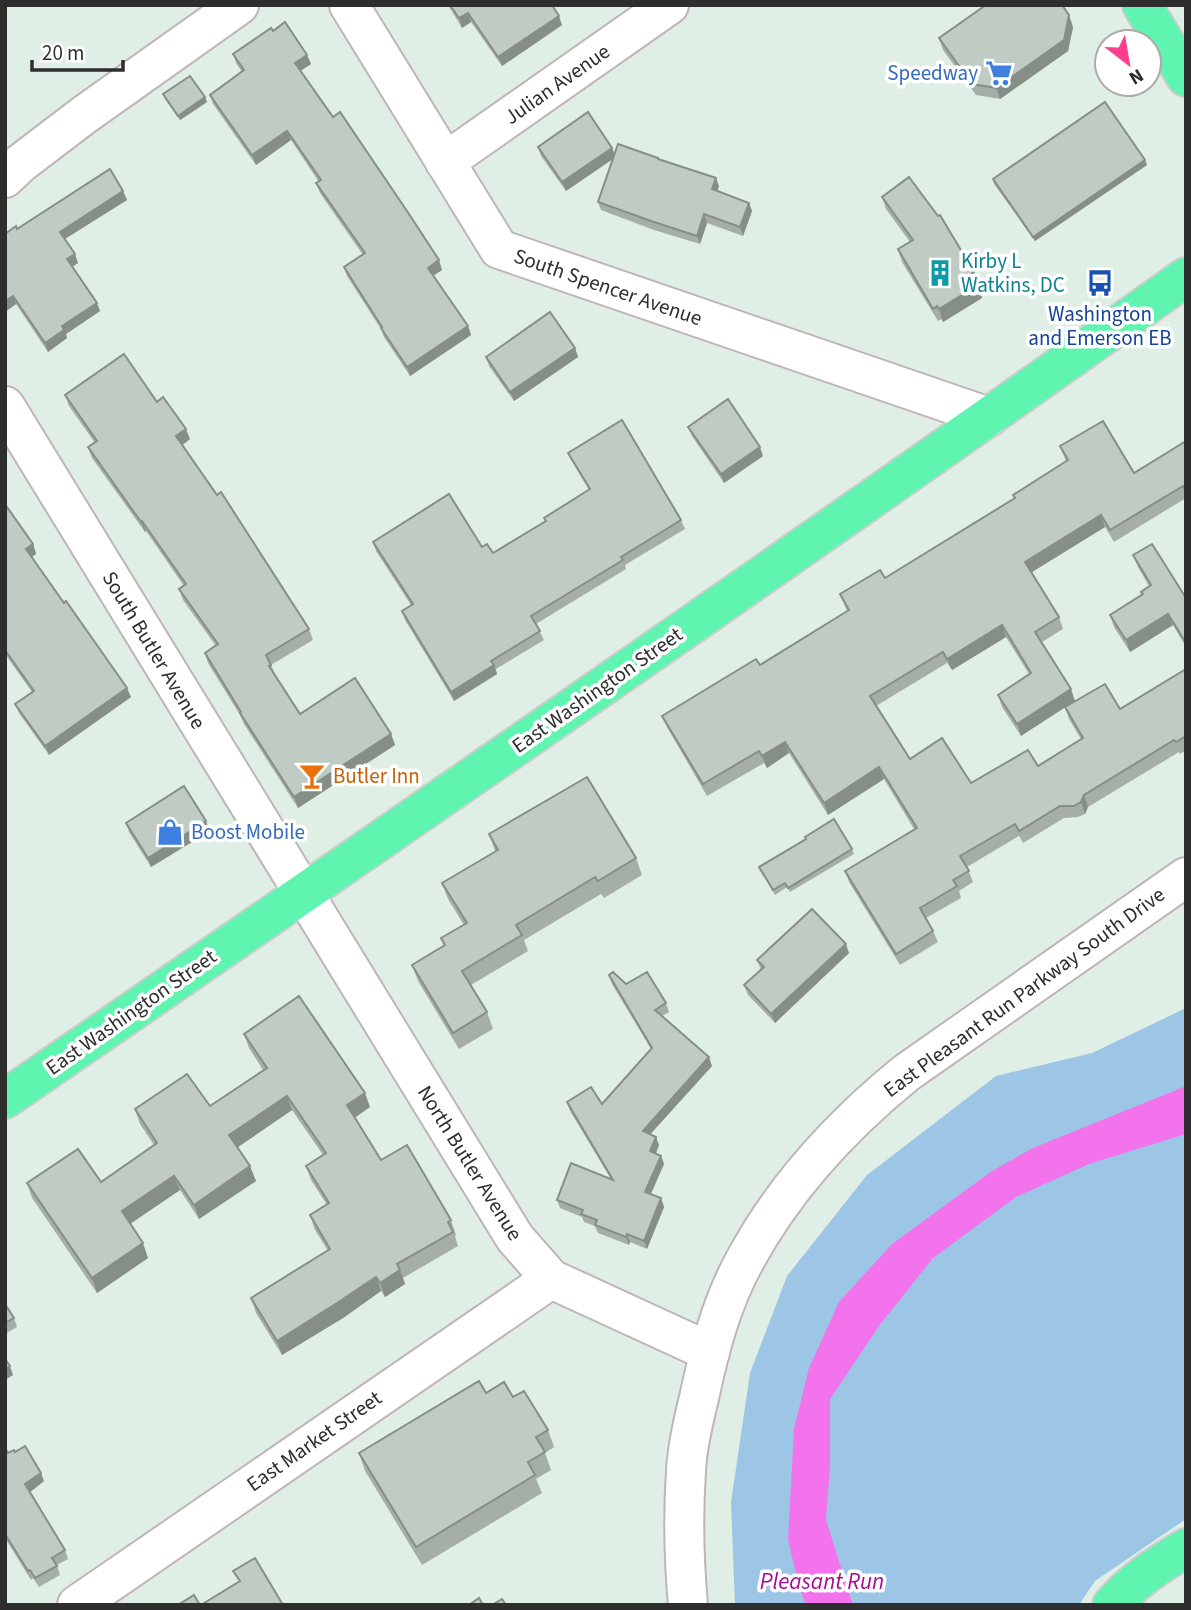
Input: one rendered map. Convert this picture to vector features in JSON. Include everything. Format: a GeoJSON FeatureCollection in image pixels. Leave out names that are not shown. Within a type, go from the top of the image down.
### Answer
{"type":"FeatureCollection","features":[{"type":"Feature","properties":{"kind":"main road"},"geometry":{"type":"LineString","coordinates":[[1142,5],[1186,77]]}},
{"type":"Feature","properties":{"kind":"main road","name":"East Washington Street"},"geometry":{"type":"LineString","coordinates":[[5,1099],[989,417],[1186,277]]}},
{"type":"Feature","properties":{"kind":"main road"},"geometry":{"type":"LineString","coordinates":[[1112,1605],[1137,1581],[1186,1548]]}},
{"type":"Feature","properties":{"kind":"street"},"geometry":{"type":"LineString","coordinates":[[5,178],[84,115],[239,5]]}},
{"type":"Feature","properties":{"kind":"street","name":"South Spencer Avenue"},"geometry":{"type":"LineString","coordinates":[[349,5],[499,249],[989,417]]}},
{"type":"Feature","properties":{"kind":"street","name":"Julian Avenue"},"geometry":{"type":"LineString","coordinates":[[445,162],[669,5]]}},
{"type":"Feature","properties":{"kind":"street","name":"South Butler Avenue"},"geometry":{"type":"LineString","coordinates":[[5,406],[304,893]]}},
{"type":"Feature","properties":{"kind":"street","name":"East Pleasant Run Parkway South Drive"},"geometry":{"type":"LineString","coordinates":[[688,1605],[685,1553],[686,1471],[691,1431],[715,1333],[743,1264],[783,1199],[845,1127],[906,1073],[1186,877]]}},
{"type":"Feature","properties":{"kind":"street","name":"North Butler Avenue"},"geometry":{"type":"LineString","coordinates":[[304,893],[515,1238],[551,1279],[710,1352]]}},
{"type":"Feature","properties":{"kind":"street","name":"East Market Street"},"geometry":{"type":"LineString","coordinates":[[77,1605],[551,1279]]}},
{"type":"Feature","properties":{"kind":"shaded area"},"geometry":{"type":"Polygon","coordinates":[[[1186,1008],[1186,1519],[1095,1581],[1079,1605],[735,1605],[731,1502],[750,1373],[787,1276],[867,1175],[996,1076],[1092,1053],[1186,1008]]]}},
{"type":"Feature","properties":{"kind":"water","name":"Pleasant Run"},"geometry":{"type":"Polygon","coordinates":[[[1186,1086],[1186,1134],[1089,1164],[1016,1197],[933,1258],[879,1326],[830,1399],[830,1466],[826,1520],[853,1605],[806,1605],[788,1539],[794,1429],[809,1368],[839,1302],[892,1244],[992,1171],[1033,1148],[1186,1086]]]}},
{"type":"Feature","properties":{"kind":"building"},"geometry":{"type":"Polygon","coordinates":[[[450,5],[552,5],[559,16],[498,57],[468,13],[459,18],[450,5]]]}},
{"type":"Feature","properties":{"kind":"building","name":"Speedway"},"geometry":{"type":"Polygon","coordinates":[[[986,5],[1062,5],[1069,15],[1064,40],[996,88],[972,84],[939,38],[986,5]]]}},
{"type":"Feature","properties":{"kind":"building"},"geometry":{"type":"Polygon","coordinates":[[[285,22],[307,55],[295,63],[333,117],[340,112],[409,214],[439,260],[428,268],[468,326],[407,367],[344,267],[365,253],[316,183],[321,180],[287,131],[252,155],[210,95],[244,70],[233,54],[271,28],[273,31],[285,22]]]}},
{"type":"Feature","properties":{"kind":"building"},"geometry":{"type":"Polygon","coordinates":[[[190,76],[205,97],[178,116],[163,94],[190,76]]]}},
{"type":"Feature","properties":{"kind":"building"},"geometry":{"type":"Polygon","coordinates":[[[1105,102],[1145,160],[1033,237],[993,179],[1105,102]]]}},
{"type":"Feature","properties":{"kind":"building"},"geometry":{"type":"Polygon","coordinates":[[[588,112],[612,148],[562,182],[538,147],[588,112]]]}},
{"type":"Feature","properties":{"kind":"building"},"geometry":{"type":"Polygon","coordinates":[[[618,144],[716,178],[712,189],[749,203],[740,227],[704,214],[697,236],[598,202],[618,144]]]}},
{"type":"Feature","properties":{"kind":"building"},"geometry":{"type":"Polygon","coordinates":[[[110,169],[123,191],[60,232],[75,254],[67,259],[97,303],[62,326],[64,330],[45,343],[13,296],[5,301],[5,234],[110,169]]]}},
{"type":"Feature","properties":{"kind":"building"},"geometry":{"type":"Polygon","coordinates":[[[909,177],[938,216],[940,215],[974,272],[971,274],[978,285],[939,309],[937,306],[933,309],[898,249],[913,240],[882,197],[909,177]]]}},
{"type":"Feature","properties":{"kind":"building"},"geometry":{"type":"Polygon","coordinates":[[[550,312],[575,348],[510,392],[486,357],[550,312]]]}},
{"type":"Feature","properties":{"kind":"building"},"geometry":{"type":"Polygon","coordinates":[[[124,354],[157,402],[163,397],[186,429],[176,436],[217,495],[221,492],[309,629],[266,655],[271,665],[269,666],[300,714],[355,678],[391,734],[294,797],[205,653],[218,644],[179,589],[186,584],[88,447],[97,441],[65,395],[124,354]]]}},
{"type":"Feature","properties":{"kind":"building"},"geometry":{"type":"Polygon","coordinates":[[[728,399],[760,447],[721,474],[688,427],[728,399]]]}},
{"type":"Feature","properties":{"kind":"building"},"geometry":{"type":"Polygon","coordinates":[[[622,420],[681,520],[621,557],[623,560],[531,616],[540,631],[491,661],[494,665],[451,692],[402,611],[413,604],[373,542],[449,494],[482,547],[487,544],[493,553],[546,521],[544,518],[590,489],[568,453],[622,420]]]}},
{"type":"Feature","properties":{"kind":"building"},"geometry":{"type":"Polygon","coordinates":[[[1103,421],[1134,473],[1186,441],[1186,491],[1183,486],[1110,530],[1101,515],[1025,562],[1059,617],[1035,632],[1071,689],[1017,724],[998,695],[1031,673],[1002,625],[947,659],[943,652],[870,696],[910,759],[942,738],[971,783],[1028,750],[1038,766],[1083,738],[1065,707],[1105,684],[1120,709],[1186,669],[1186,736],[1176,742],[1174,740],[1084,795],[1081,802],[1074,806],[1060,806],[1019,831],[1015,824],[960,856],[969,871],[953,880],[957,886],[920,908],[933,931],[896,954],[845,871],[917,828],[879,767],[824,803],[785,742],[762,756],[759,751],[703,784],[662,716],[756,659],[760,665],[849,610],[840,594],[880,570],[885,578],[1015,498],[1013,495],[1068,460],[1060,446],[1103,421]]]}},
{"type":"Feature","properties":{"kind":"building"},"geometry":{"type":"Polygon","coordinates":[[[7,507],[33,544],[26,549],[127,688],[45,746],[15,704],[34,691],[5,650],[7,507]]]}},
{"type":"Feature","properties":{"kind":"building"},"geometry":{"type":"Polygon","coordinates":[[[1152,544],[1186,598],[1186,643],[1168,614],[1126,640],[1110,615],[1143,594],[1141,592],[1151,585],[1133,555],[1152,544]]]}},
{"type":"Feature","properties":{"kind":"building"},"geometry":{"type":"Polygon","coordinates":[[[587,777],[636,858],[598,881],[595,877],[516,925],[522,935],[462,971],[487,1012],[453,1033],[412,965],[445,945],[441,938],[467,923],[442,883],[498,850],[489,834],[587,777]]]}},
{"type":"Feature","properties":{"kind":"building","name":"Boost Mobile"},"geometry":{"type":"Polygon","coordinates":[[[184,786],[206,821],[148,858],[126,823],[184,786]]]}},
{"type":"Feature","properties":{"kind":"building"},"geometry":{"type":"Polygon","coordinates":[[[834,819],[852,849],[788,888],[785,883],[773,890],[759,867],[834,819]]]}},
{"type":"Feature","properties":{"kind":"building"},"geometry":{"type":"Polygon","coordinates":[[[812,909],[846,944],[771,1014],[744,985],[764,967],[757,960],[812,909]]]}},
{"type":"Feature","properties":{"kind":"building"},"geometry":{"type":"Polygon","coordinates":[[[613,972],[626,984],[647,972],[666,1003],[655,1010],[709,1057],[643,1131],[656,1137],[650,1151],[661,1156],[645,1192],[661,1198],[644,1241],[595,1225],[597,1220],[581,1214],[583,1210],[557,1200],[571,1163],[613,1180],[567,1102],[591,1087],[602,1104],[652,1048],[609,975],[613,972]]]}},
{"type":"Feature","properties":{"kind":"building"},"geometry":{"type":"Polygon","coordinates":[[[299,996],[365,1093],[347,1105],[381,1160],[407,1145],[451,1220],[448,1222],[453,1232],[397,1264],[400,1270],[380,1283],[376,1277],[277,1341],[251,1298],[330,1249],[310,1215],[329,1203],[306,1166],[326,1153],[287,1096],[229,1135],[250,1166],[194,1205],[174,1176],[122,1211],[143,1243],[92,1278],[27,1183],[78,1149],[101,1182],[157,1143],[135,1109],[187,1074],[210,1106],[267,1068],[244,1034],[299,996]]]}},
{"type":"Feature","properties":{"kind":"building"},"geometry":{"type":"Polygon","coordinates":[[[5,1304],[14,1318],[5,1323],[5,1304]]]}},
{"type":"Feature","properties":{"kind":"building"},"geometry":{"type":"Polygon","coordinates":[[[479,1381],[486,1393],[504,1382],[513,1397],[524,1391],[548,1430],[536,1437],[545,1452],[528,1462],[535,1475],[416,1547],[359,1453],[479,1381]]]}},
{"type":"Feature","properties":{"kind":"building"},"geometry":{"type":"Polygon","coordinates":[[[25,1446],[41,1473],[25,1484],[65,1550],[52,1558],[57,1566],[35,1578],[5,1534],[5,1448],[8,1453],[25,1446]]]}},
{"type":"Feature","properties":{"kind":"building"},"geometry":{"type":"Polygon","coordinates":[[[255,1558],[283,1605],[201,1605],[240,1581],[233,1571],[255,1558]]]}},
{"type":"Feature","properties":{"kind":"building"},"geometry":{"type":"Polygon","coordinates":[[[194,1595],[200,1605],[178,1605],[194,1595]]]}},
{"type":"Feature","properties":{"kind":"building"},"geometry":{"type":"Polygon","coordinates":[[[479,1598],[483,1605],[469,1605],[479,1598]]]}},
{"type":"Feature","properties":{"kind":"building"},"geometry":{"type":"Polygon","coordinates":[[[502,1599],[506,1605],[492,1605],[502,1599]]]}},
{"type":"Feature","properties":{"kind":"place","name":"Speedway"},"geometry":{"type":"Point","coordinates":[999,73]}},
{"type":"Feature","properties":{"kind":"place","name":"Kirby L Watkins, DC"},"geometry":{"type":"Point","coordinates":[940,273]}},
{"type":"Feature","properties":{"kind":"place","name":"Washington and Emerson EB"},"geometry":{"type":"Point","coordinates":[1100,283]}},
{"type":"Feature","properties":{"kind":"place","name":"Butler Inn"},"geometry":{"type":"Point","coordinates":[312,776]}},
{"type":"Feature","properties":{"kind":"place","name":"Boost Mobile"},"geometry":{"type":"Point","coordinates":[170,832]}}]}
